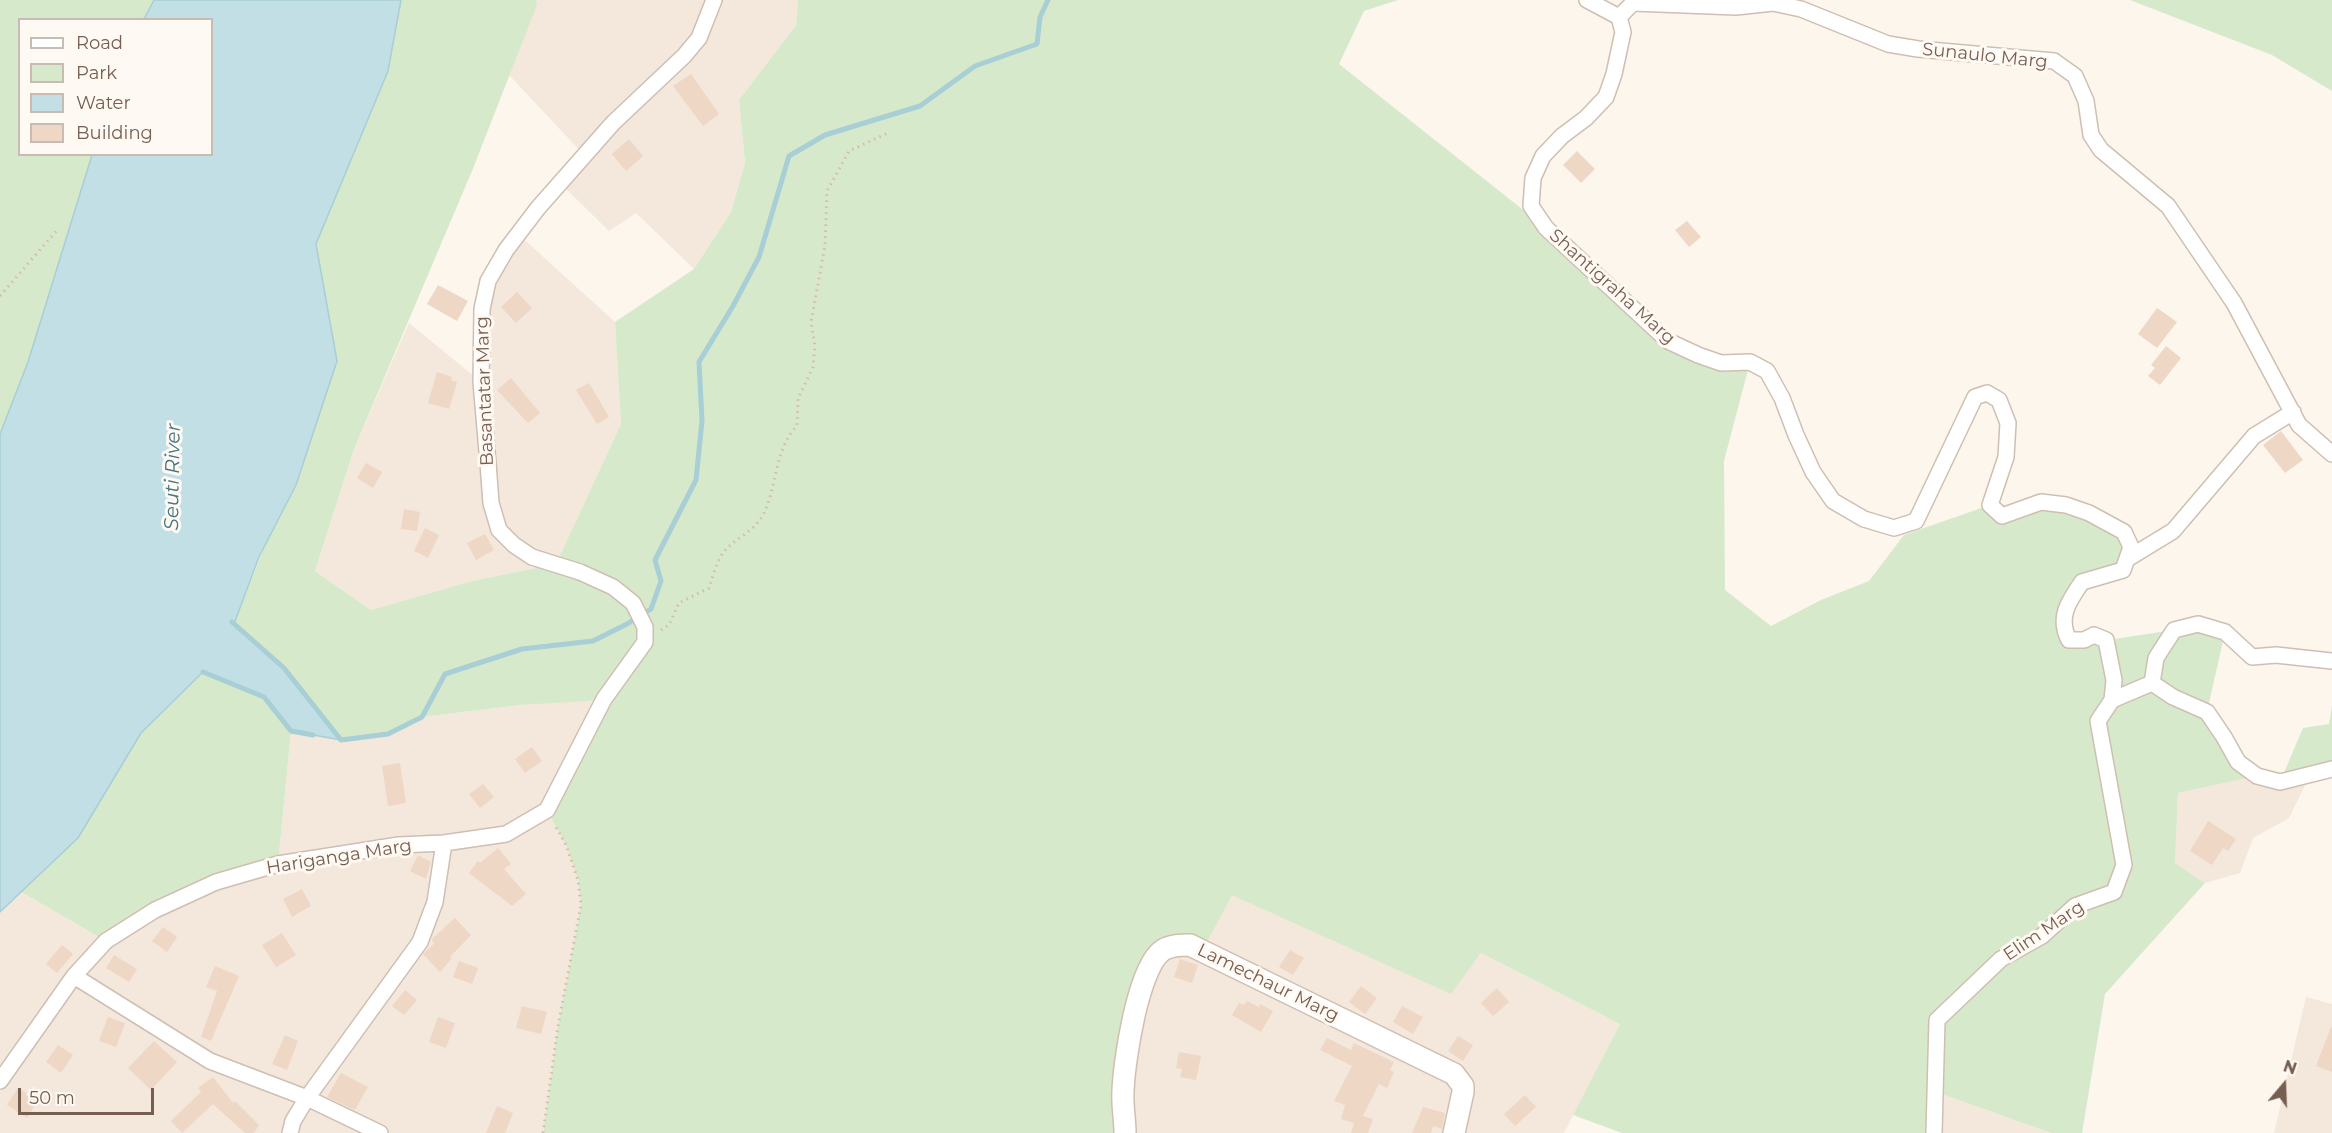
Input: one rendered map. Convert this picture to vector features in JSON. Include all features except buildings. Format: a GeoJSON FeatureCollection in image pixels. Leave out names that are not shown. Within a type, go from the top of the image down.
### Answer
{"type":"FeatureCollection","features":[{"type":"Feature","properties":{"kind":"street","name":"Basantatar Marg"},"geometry":{"type":"LineString","coordinates":[[645,634],[633,603],[613,587],[580,572],[532,557],[514,545],[499,530],[491,503],[481,382],[482,309],[488,281],[506,250],[538,208],[613,123],[684,56],[699,38],[714,0]]}},
{"type":"Feature","properties":{"kind":"street"},"geometry":{"type":"LineString","coordinates":[[1587,0],[1620,17]]}},
{"type":"Feature","properties":{"kind":"street","name":"Sunaulo Marg"},"geometry":{"type":"LineString","coordinates":[[1620,17],[1633,3],[1736,8],[1773,3],[1801,9],[1888,44],[1918,49],[2054,61],[2075,76],[2086,101],[2091,135],[2101,150],[2168,206],[2234,303],[2299,425],[2332,454]]}},
{"type":"Feature","properties":{"kind":"street","name":"Shantigraha Marg"},"geometry":{"type":"LineString","coordinates":[[1620,17],[1623,32],[1614,74],[1606,97],[1543,156],[1533,178],[1531,206],[1546,228],[1668,341],[1698,356],[1721,363],[1750,362],[1767,371],[1782,398],[1813,472],[1833,501],[1864,519],[1894,528],[1916,521],[1975,397],[1987,393],[1999,400],[2008,423],[2006,457],[1990,505],[2002,516],[2041,502],[2066,505],[2090,513],[2124,532],[2131,547],[2127,559]]}},
{"type":"Feature","properties":{"kind":"street"},"geometry":{"type":"LineString","coordinates":[[2152,683],[2112,700],[2114,680],[2106,640],[2094,635],[2084,640],[2069,640],[2063,628],[2067,604],[2082,582],[2123,570],[2127,559],[2173,531],[2254,436],[2292,412]]}},
{"type":"Feature","properties":{"kind":"street"},"geometry":{"type":"LineString","coordinates":[[2152,683],[2156,658],[2174,630],[2198,624],[2225,632],[2252,657],[2276,655],[2332,661]]}},
{"type":"Feature","properties":{"kind":"street"},"geometry":{"type":"LineString","coordinates":[[547,810],[604,699],[645,634]]}},
{"type":"Feature","properties":{"kind":"street"},"geometry":{"type":"LineString","coordinates":[[2152,683],[2173,697],[2206,712],[2238,762],[2257,776],[2280,782],[2332,769]]}},
{"type":"Feature","properties":{"kind":"street","name":"Elim Marg"},"geometry":{"type":"LineString","coordinates":[[1934,1133],[1937,1020],[2001,959],[2042,936],[2075,906],[2114,892],[2124,865],[2098,721],[2112,700]]}},
{"type":"Feature","properties":{"kind":"street","name":"Hariganga Marg"},"geometry":{"type":"LineString","coordinates":[[0,1081],[74,976],[106,941],[155,910],[216,882],[278,864],[399,845],[444,843],[506,834],[547,810]]}},
{"type":"Feature","properties":{"kind":"street"},"geometry":{"type":"LineString","coordinates":[[290,1133],[293,1121],[307,1098],[420,942],[435,902],[444,843]]}},
{"type":"Feature","properties":{"kind":"street","name":"Lamechaur Marg"},"geometry":{"type":"LineString","coordinates":[[1125,1133],[1123,1092],[1126,1062],[1144,977],[1153,960],[1162,951],[1176,945],[1190,945],[1454,1074],[1463,1092],[1454,1133]]}},
{"type":"Feature","properties":{"kind":"street"},"geometry":{"type":"LineString","coordinates":[[74,976],[210,1061],[307,1098],[380,1133]]}},
{"type":"Feature","properties":{"kind":"path"},"geometry":{"type":"LineString","coordinates":[[645,634],[669,625],[679,603],[709,588],[723,553],[750,531],[763,515],[778,464],[790,433],[797,426],[798,399],[813,367],[815,346],[811,322],[825,246],[827,191],[849,151],[888,134]]}},
{"type":"Feature","properties":{"kind":"path"},"geometry":{"type":"LineString","coordinates":[[0,296],[58,229]]}},
{"type":"Feature","properties":{"kind":"path"},"geometry":{"type":"LineString","coordinates":[[543,1133],[555,1048],[581,905],[578,880],[566,845],[547,810]]}},
{"type":"Feature","properties":{"kind":"shaded area"},"geometry":{"type":"Polygon","coordinates":[[[536,0],[798,0],[796,25],[739,100],[745,163],[731,212],[694,269],[636,213],[609,231],[560,183],[584,155],[509,75],[536,0]]]}},
{"type":"Feature","properties":{"kind":"shaded area"},"geometry":{"type":"Polygon","coordinates":[[[518,234],[615,322],[621,424],[556,564],[472,581],[371,610],[315,571],[354,449],[409,323],[480,381],[482,309],[518,234]]]}},
{"type":"Feature","properties":{"kind":"shaded area"},"geometry":{"type":"Polygon","coordinates":[[[604,699],[566,845],[578,880],[581,905],[558,1026],[543,1133],[0,1133],[0,912],[21,892],[106,941],[155,910],[278,864],[291,731],[341,740],[388,734],[422,717],[521,705],[604,699]]]}},
{"type":"Feature","properties":{"kind":"shaded area"},"geometry":{"type":"Polygon","coordinates":[[[2310,775],[2289,818],[2253,838],[2240,873],[2205,883],[2175,863],[2178,793],[2257,776],[2310,775]]]}},
{"type":"Feature","properties":{"kind":"shaded area"},"geometry":{"type":"Polygon","coordinates":[[[1232,894],[1451,993],[1481,953],[1620,1024],[1564,1133],[1125,1133],[1123,1092],[1153,960],[1203,950],[1232,894]]]}},
{"type":"Feature","properties":{"kind":"shaded area"},"geometry":{"type":"Polygon","coordinates":[[[2306,997],[2332,1004],[2332,1133],[2274,1133],[2306,997]]]}},
{"type":"Feature","properties":{"kind":"shaded area"},"geometry":{"type":"Polygon","coordinates":[[[1936,1092],[2051,1133],[1934,1133],[1936,1092]]]}},
{"type":"Feature","properties":{"kind":"green space"},"geometry":{"type":"Polygon","coordinates":[[[0,0],[154,0],[145,18],[18,18],[18,156],[92,156],[28,362],[0,434],[0,0]]]}},
{"type":"Feature","properties":{"kind":"green space"},"geometry":{"type":"Polygon","coordinates":[[[401,0],[536,0],[537,5],[472,171],[354,449],[315,571],[371,610],[472,581],[556,564],[621,424],[615,322],[694,269],[731,212],[745,163],[739,100],[796,25],[798,0],[1398,0],[1364,11],[1339,64],[1546,228],[1612,291],[1698,355],[1750,362],[1724,461],[1725,590],[1771,626],[1821,600],[1869,581],[1904,535],[1990,505],[2002,516],[2041,502],[2124,532],[2123,570],[2081,582],[2067,605],[2069,639],[2107,640],[2174,630],[2225,632],[2207,712],[2257,776],[2178,793],[2175,863],[2205,883],[2105,994],[2082,1133],[2051,1133],[1936,1092],[1934,1133],[1622,1133],[1573,1115],[1620,1024],[1481,953],[1451,994],[1232,895],[1203,950],[1176,945],[1144,977],[1125,1133],[543,1133],[558,1026],[581,905],[578,880],[566,845],[547,810],[604,700],[521,705],[422,717],[388,734],[341,740],[284,668],[234,624],[337,362],[316,244],[388,71],[401,0]]]}},
{"type":"Feature","properties":{"kind":"green space"},"geometry":{"type":"Polygon","coordinates":[[[2130,0],[2332,0],[2332,91],[2272,55],[2130,0]]]}},
{"type":"Feature","properties":{"kind":"green space"},"geometry":{"type":"Polygon","coordinates":[[[203,672],[264,697],[291,731],[278,864],[216,882],[106,941],[21,892],[78,838],[141,733],[203,672]]]}},
{"type":"Feature","properties":{"kind":"green space"},"geometry":{"type":"Polygon","coordinates":[[[2332,705],[2332,769],[2280,782],[2303,728],[2329,724],[2332,705]]]}},
{"type":"Feature","properties":{"kind":"water","name":"Seuti River"},"geometry":{"type":"Polygon","coordinates":[[[154,0],[401,0],[388,71],[316,244],[337,361],[296,485],[259,557],[234,624],[284,668],[341,740],[291,731],[264,697],[203,672],[141,733],[78,838],[0,912],[0,434],[28,362],[92,156],[213,156],[213,18],[145,18],[154,0]]]}},
{"type":"Feature","properties":{"kind":"waterway"},"geometry":{"type":"LineString","coordinates":[[232,622],[284,668],[341,740],[388,734],[422,717],[445,674],[522,649],[593,641],[651,609],[661,581],[655,560],[696,480],[702,421],[699,362],[759,257],[789,156],[825,135],[920,106],[975,66],[1037,44],[1040,17],[1048,0]]}},
{"type":"Feature","properties":{"kind":"waterway"},"geometry":{"type":"LineString","coordinates":[[203,672],[264,697],[291,731],[313,735]]}}]}
